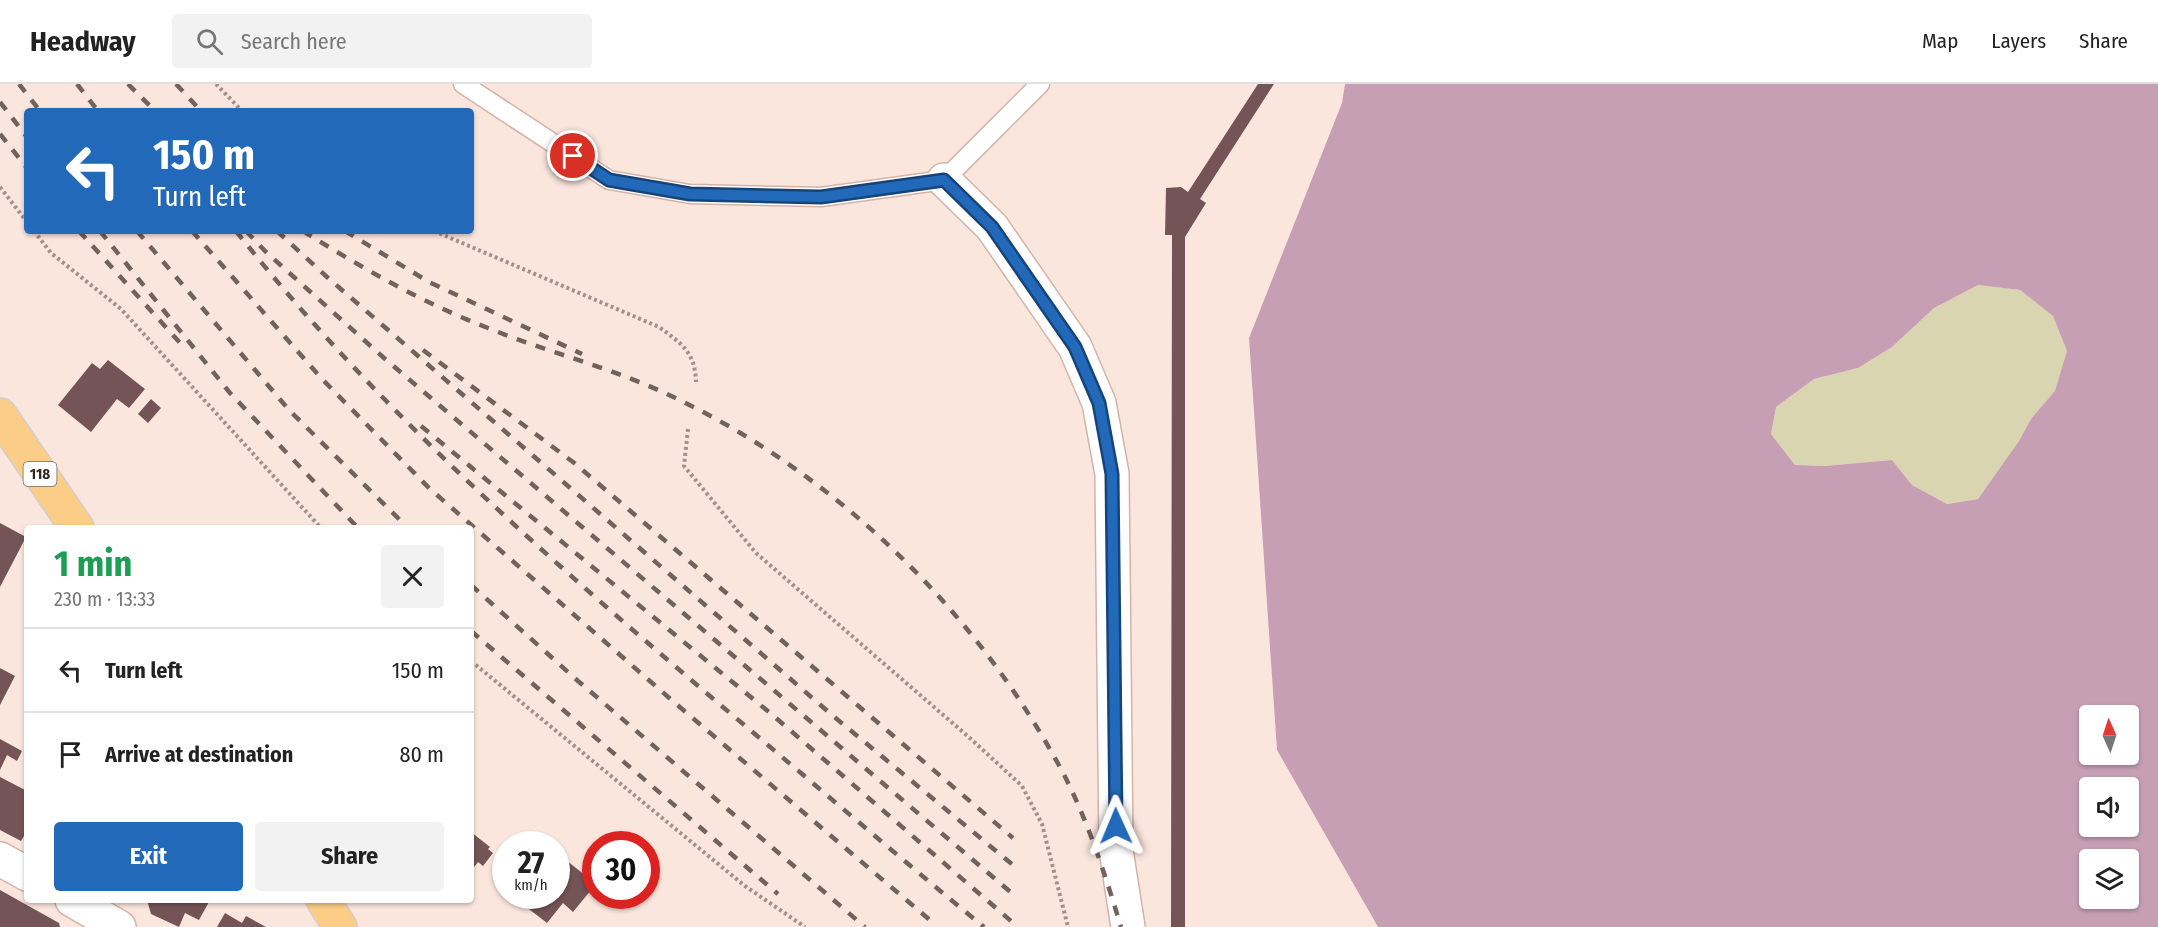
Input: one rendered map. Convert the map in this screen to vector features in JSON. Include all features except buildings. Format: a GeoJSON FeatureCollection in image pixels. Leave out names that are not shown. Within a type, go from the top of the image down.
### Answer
{"type":"FeatureCollection","features":[{"type":"Feature","properties":{"kind":"main road","name":"118"},"geometry":{"type":"LineString","coordinates":[[1,418],[75,525]]}},
{"type":"Feature","properties":{"kind":"main road"},"geometry":{"type":"LineString","coordinates":[[325,903],[340,927]]}},
{"type":"Feature","properties":{"kind":"street"},"geometry":{"type":"LineString","coordinates":[[944,180],[999,236],[1075,347],[1099,403],[1112,474],[1116,850],[1128,927]]}},
{"type":"Feature","properties":{"kind":"street"},"geometry":{"type":"LineString","coordinates":[[0,859],[24,872]]}},
{"type":"Feature","properties":{"kind":"street"},"geometry":{"type":"LineString","coordinates":[[78,903],[113,919]]}},
{"type":"Feature","properties":{"kind":"lane"},"geometry":{"type":"LineString","coordinates":[[463,84],[609,180],[690,194],[821,197],[944,180],[1040,84]]}},
{"type":"Feature","properties":{"kind":"path"},"geometry":{"type":"LineString","coordinates":[[216,84],[239,108]]}},
{"type":"Feature","properties":{"kind":"path"},"geometry":{"type":"LineString","coordinates":[[0,187],[24,218]]}},
{"type":"Feature","properties":{"kind":"path"},"geometry":{"type":"LineString","coordinates":[[36,234],[51,253],[121,309],[318,525]]}},
{"type":"Feature","properties":{"kind":"path"},"geometry":{"type":"LineString","coordinates":[[441,234],[659,327],[682,344],[696,364],[696,382]]}},
{"type":"Feature","properties":{"kind":"path"},"geometry":{"type":"LineString","coordinates":[[688,429],[684,466],[756,554],[971,738],[1022,786],[1042,824],[1068,927]]}},
{"type":"Feature","properties":{"kind":"path"},"geometry":{"type":"LineString","coordinates":[[474,664],[745,886],[805,927]]}},
{"type":"Feature","properties":{"kind":"shaded area"},"geometry":{"type":"Polygon","coordinates":[[[1345,84],[2158,84],[2158,927],[1378,927],[1277,750],[1249,338],[1342,103],[1345,84]],[[1978,285],[1934,308],[1892,347],[1858,368],[1814,379],[1776,407],[1771,434],[1795,465],[1825,466],[1892,460],[1912,485],[1947,504],[1978,499],[2019,441],[2031,419],[2055,391],[2067,351],[2053,316],[2020,290],[1978,285]]]}},
{"type":"Feature","properties":{"kind":"shaded area"},"geometry":{"type":"Polygon","coordinates":[[[1978,285],[2020,290],[2053,316],[2067,351],[2056,391],[2031,419],[2019,441],[1978,499],[1947,504],[1912,485],[1892,460],[1825,466],[1795,465],[1771,434],[1776,407],[1814,379],[1858,368],[1892,347],[1934,308],[1978,285]]]}},
{"type":"Feature","properties":{"kind":"railway"},"geometry":{"type":"LineString","coordinates":[[19,84],[38,108]]}},
{"type":"Feature","properties":{"kind":"railway"},"geometry":{"type":"LineString","coordinates":[[77,84],[96,108]]}},
{"type":"Feature","properties":{"kind":"railway"},"geometry":{"type":"LineString","coordinates":[[128,84],[152,108]]}},
{"type":"Feature","properties":{"kind":"railway"},"geometry":{"type":"LineString","coordinates":[[176,84],[198,108]]}},
{"type":"Feature","properties":{"kind":"railway"},"geometry":{"type":"LineString","coordinates":[[0,102],[24,133]]}},
{"type":"Feature","properties":{"kind":"railway"},"geometry":{"type":"LineString","coordinates":[[0,134],[24,164]]}},
{"type":"Feature","properties":{"kind":"railway"},"geometry":{"type":"LineString","coordinates":[[82,234],[181,344]]}},
{"type":"Feature","properties":{"kind":"railway"},"geometry":{"type":"LineString","coordinates":[[102,234],[230,393],[355,525]]}},
{"type":"Feature","properties":{"kind":"railway"},"geometry":{"type":"LineString","coordinates":[[140,234],[289,410],[405,525]]}},
{"type":"Feature","properties":{"kind":"railway"},"geometry":{"type":"LineString","coordinates":[[195,234],[322,379],[429,488],[471,525]]}},
{"type":"Feature","properties":{"kind":"railway"},"geometry":{"type":"LineString","coordinates":[[238,234],[290,297],[347,360],[468,482],[659,653],[984,927]]}},
{"type":"Feature","properties":{"kind":"railway"},"geometry":{"type":"LineString","coordinates":[[249,234],[384,358],[1014,895]]}},
{"type":"Feature","properties":{"kind":"railway"},"geometry":{"type":"LineString","coordinates":[[280,234],[832,715],[1013,865]]}},
{"type":"Feature","properties":{"kind":"railway"},"geometry":{"type":"LineString","coordinates":[[308,234],[370,271],[440,308],[510,337],[623,376],[667,394],[728,426],[787,463],[842,504],[894,550],[942,600],[986,653],[1026,710],[1061,769],[1079,807],[1102,867],[1121,927]]}},
{"type":"Feature","properties":{"kind":"railway"},"geometry":{"type":"LineString","coordinates":[[350,234],[429,282],[582,354]]}},
{"type":"Feature","properties":{"kind":"railway"},"geometry":{"type":"LineString","coordinates":[[423,350],[573,462],[1013,838]]}},
{"type":"Feature","properties":{"kind":"railway"},"geometry":{"type":"LineString","coordinates":[[421,426],[769,712],[1011,921]]}},
{"type":"Feature","properties":{"kind":"railway"},"geometry":{"type":"LineString","coordinates":[[474,527],[675,703],[931,921]]}},
{"type":"Feature","properties":{"kind":"railway"},"geometry":{"type":"LineString","coordinates":[[474,588],[578,681],[865,927]]}},
{"type":"Feature","properties":{"kind":"railway"},"geometry":{"type":"LineString","coordinates":[[474,634],[778,894]]}},
{"type":"Feature","properties":{"kind":"route"},"geometry":{"type":"LineString","coordinates":[[573,156],[609,180],[690,194],[821,197],[944,180],[992,227],[1075,347],[1099,403],[1112,474],[1116,826]]}}]}
